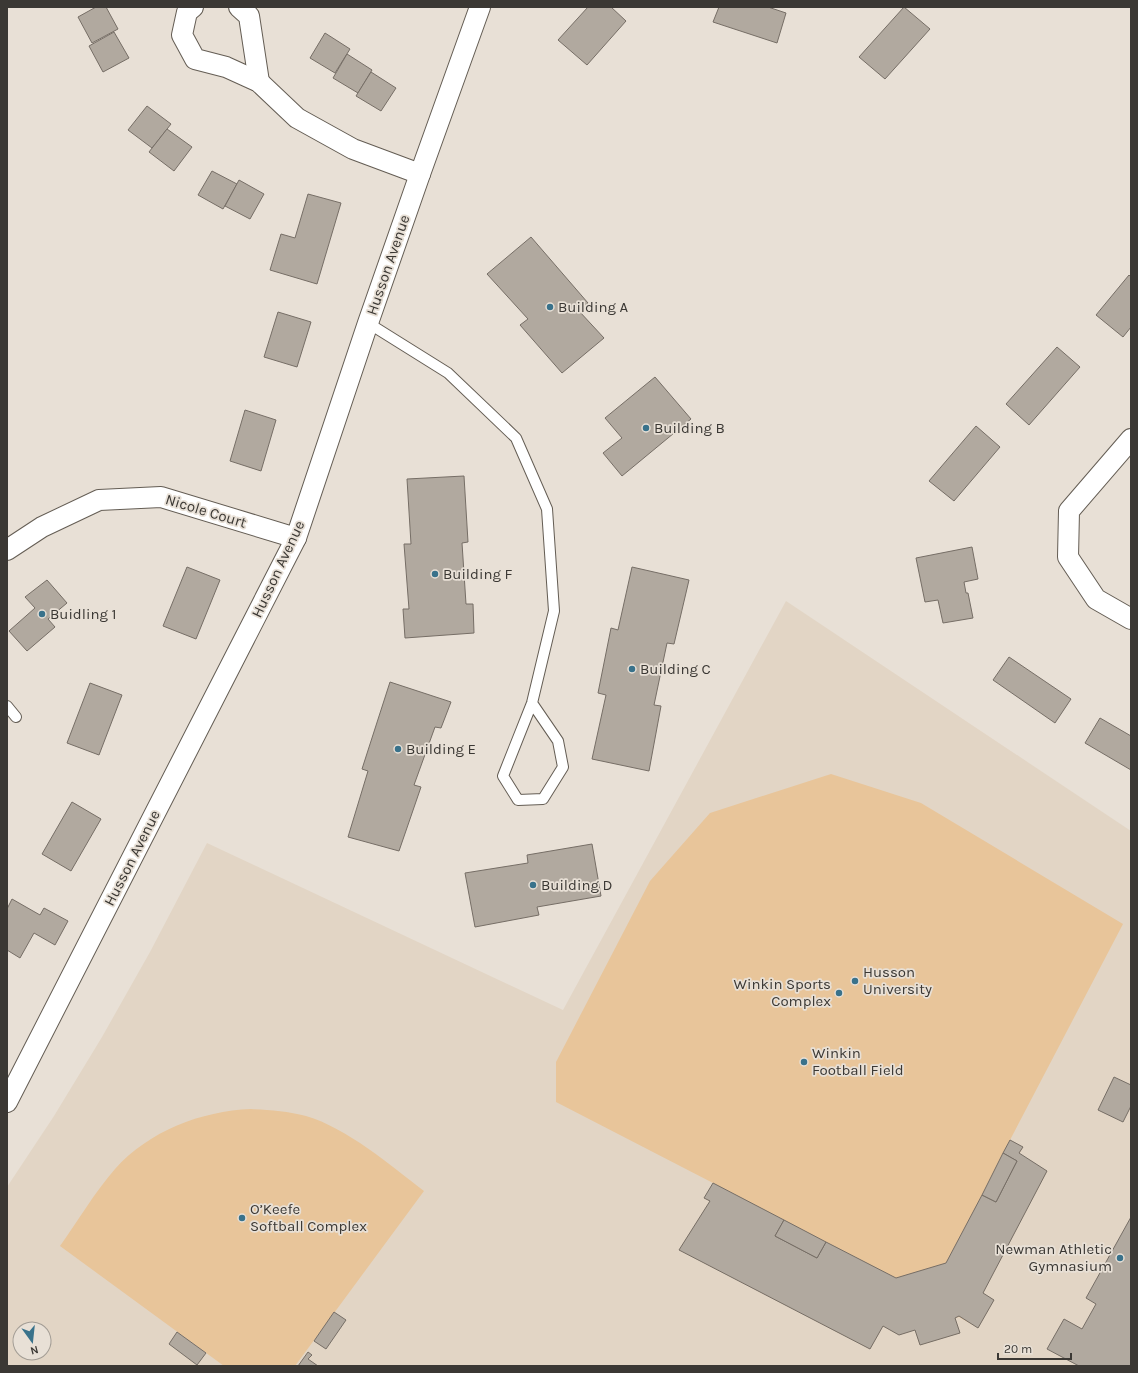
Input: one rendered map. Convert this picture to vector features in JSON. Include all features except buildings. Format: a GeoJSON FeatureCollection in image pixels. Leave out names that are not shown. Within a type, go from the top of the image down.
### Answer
{"type":"FeatureCollection","features":[{"type":"Feature","properties":{"kind":"street"},"geometry":{"type":"LineString","coordinates":[[193,7],[187,12],[182,35],[195,59],[226,67],[259,82],[297,118],[353,148],[420,174]]}},
{"type":"Feature","properties":{"kind":"street"},"geometry":{"type":"LineString","coordinates":[[239,7],[249,16],[259,82]]}},
{"type":"Feature","properties":{"kind":"street","name":"Husson Avenue"},"geometry":{"type":"LineString","coordinates":[[7,1102],[296,538],[368,323],[480,7]]}},
{"type":"Feature","properties":{"kind":"street"},"geometry":{"type":"LineString","coordinates":[[1131,439],[1069,511],[1068,557],[1096,599],[1131,619]]}},
{"type":"Feature","properties":{"kind":"street","name":"Nicole Court"},"geometry":{"type":"LineString","coordinates":[[7,550],[42,527],[99,500],[162,497],[296,538]]}},
{"type":"Feature","properties":{"kind":"lane"},"geometry":{"type":"LineString","coordinates":[[368,323],[448,373],[516,438],[547,509],[554,612],[532,703],[503,776],[518,800],[543,799],[563,767],[558,741],[532,703]]}},
{"type":"Feature","properties":{"kind":"lane"},"geometry":{"type":"LineString","coordinates":[[7,706],[16,717]]}},
{"type":"Feature","properties":{"kind":"shaded area","name":"Husson University"},"geometry":{"type":"Polygon","coordinates":[[[786,601],[1131,831],[1131,1366],[7,1366],[7,1187],[54,1116],[102,1037],[150,952],[207,843],[563,1010],[786,601]]]}},
{"type":"Feature","properties":{"kind":"shaded area","name":"Winkin Sports Complex"},"geometry":{"type":"Polygon","coordinates":[[[831,774],[921,803],[1123,924],[1010,1140],[1023,1147],[1019,1154],[1047,1171],[983,1293],[994,1300],[978,1328],[959,1317],[955,1318],[960,1333],[920,1345],[915,1330],[899,1335],[883,1326],[870,1349],[679,1250],[710,1201],[704,1198],[713,1183],[556,1102],[556,1062],[650,881],[710,813],[831,774]]]}},
{"type":"Feature","properties":{"kind":"shaded area","name":"O’Keefe Softball Complex"},"geometry":{"type":"Polygon","coordinates":[[[251,1109],[272,1110],[306,1116],[337,1129],[368,1148],[424,1191],[295,1366],[224,1366],[60,1246],[107,1178],[129,1156],[144,1144],[160,1134],[195,1119],[213,1114],[251,1109]]]}},
{"type":"Feature","properties":{"kind":"place","name":"Building A"},"geometry":{"type":"Point","coordinates":[550,307]}},
{"type":"Feature","properties":{"kind":"place","name":"Building B"},"geometry":{"type":"Point","coordinates":[646,428]}},
{"type":"Feature","properties":{"kind":"place","name":"Building F"},"geometry":{"type":"Point","coordinates":[435,574]}},
{"type":"Feature","properties":{"kind":"place","name":"Buidling 1"},"geometry":{"type":"Point","coordinates":[42,614]}},
{"type":"Feature","properties":{"kind":"place","name":"Building C"},"geometry":{"type":"Point","coordinates":[632,669]}},
{"type":"Feature","properties":{"kind":"place","name":"Building E"},"geometry":{"type":"Point","coordinates":[398,749]}},
{"type":"Feature","properties":{"kind":"place","name":"Building D"},"geometry":{"type":"Point","coordinates":[533,885]}},
{"type":"Feature","properties":{"kind":"place","name":"Husson University"},"geometry":{"type":"Point","coordinates":[855,981]}},
{"type":"Feature","properties":{"kind":"place","name":"Winkin Sports Complex"},"geometry":{"type":"Point","coordinates":[839,993]}},
{"type":"Feature","properties":{"kind":"place","name":"Winkin Football Field"},"geometry":{"type":"Point","coordinates":[804,1062]}},
{"type":"Feature","properties":{"kind":"place","name":"O’Keefe Softball Complex"},"geometry":{"type":"Point","coordinates":[242,1218]}},
{"type":"Feature","properties":{"kind":"place","name":"Newman Athletic Gymnasium"},"geometry":{"type":"Point","coordinates":[1120,1258]}}]}
